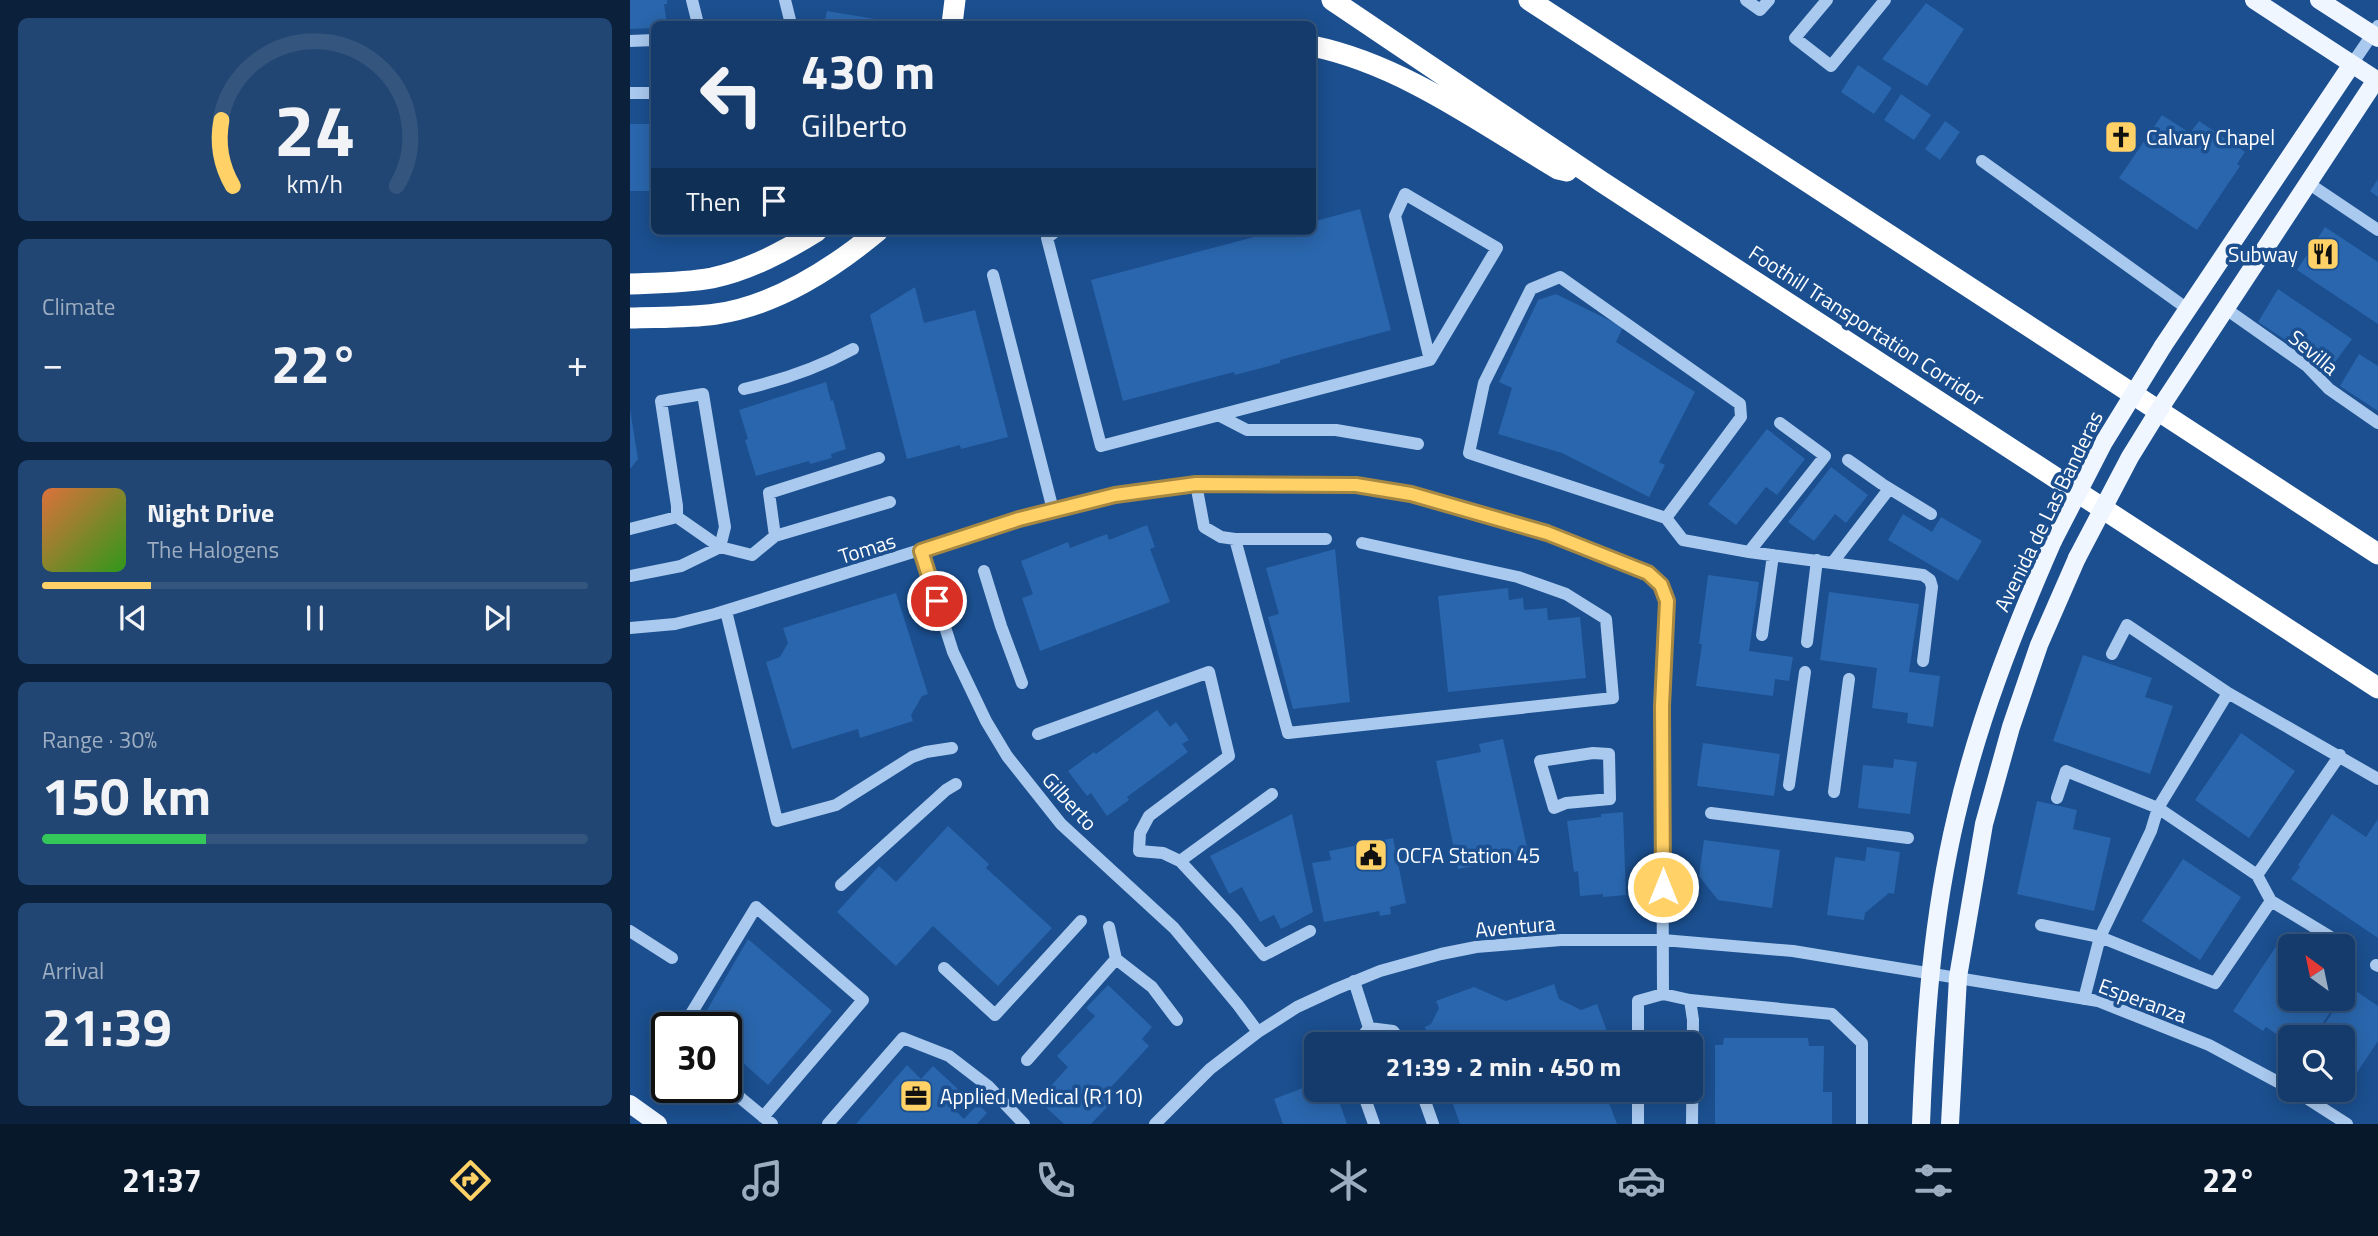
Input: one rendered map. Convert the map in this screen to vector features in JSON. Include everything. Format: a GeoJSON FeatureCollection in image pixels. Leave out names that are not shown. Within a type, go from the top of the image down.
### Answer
{"type":"FeatureCollection","features":[{"type":"Feature","properties":{"kind":"highway"},"geometry":{"type":"LineString","coordinates":[[952,21],[955,0]]}},
{"type":"Feature","properties":{"kind":"highway","name":"Foothill Transportation Corridor"},"geometry":{"type":"LineString","coordinates":[[1332,0],[1602,181],[2378,688]]}},
{"type":"Feature","properties":{"kind":"highway"},"geometry":{"type":"LineString","coordinates":[[1530,0],[2378,554]]}},
{"type":"Feature","properties":{"kind":"highway"},"geometry":{"type":"LineString","coordinates":[[1547,0],[1561,9],[1575,31]]}},
{"type":"Feature","properties":{"kind":"highway"},"geometry":{"type":"LineString","coordinates":[[1316,47],[1371,62],[1407,80],[1559,169],[1602,181]]}},
{"type":"Feature","properties":{"kind":"highway"},"geometry":{"type":"LineString","coordinates":[[630,284],[668,283],[714,277],[785,251],[811,235]]}},
{"type":"Feature","properties":{"kind":"highway"},"geometry":{"type":"LineString","coordinates":[[630,318],[717,313],[754,304],[793,289],[829,268],[873,235]]}},
{"type":"Feature","properties":{"kind":"main road"},"geometry":{"type":"LineString","coordinates":[[1950,1124],[1958,977],[1984,824],[2039,645],[2077,558],[2130,457],[2189,363],[2377,80],[2254,0]]}},
{"type":"Feature","properties":{"kind":"main road"},"geometry":{"type":"LineString","coordinates":[[2319,0],[2376,33]]}},
{"type":"Feature","properties":{"kind":"main road","name":"Avenida de Las Banderas"},"geometry":{"type":"LineString","coordinates":[[1921,1124],[1929,972],[1955,817],[2012,635],[2053,541],[2104,442],[2163,346],[2352,64]]}},
{"type":"Feature","properties":{"kind":"main road"},"geometry":{"type":"LineString","coordinates":[[2189,310],[2213,328]]}},
{"type":"Feature","properties":{"kind":"main road"},"geometry":{"type":"LineString","coordinates":[[630,1104],[658,1124]]}},
{"type":"Feature","properties":{"kind":"street"},"geometry":{"type":"LineString","coordinates":[[692,0],[697,21]]}},
{"type":"Feature","properties":{"kind":"street"},"geometry":{"type":"LineString","coordinates":[[785,0],[790,21]]}},
{"type":"Feature","properties":{"kind":"street"},"geometry":{"type":"LineString","coordinates":[[1746,0],[1765,5]]}},
{"type":"Feature","properties":{"kind":"street"},"geometry":{"type":"LineString","coordinates":[[1827,0],[1795,38],[1831,66],[1885,0]]}},
{"type":"Feature","properties":{"kind":"street","name":"Avenida de Las Banderas"},"geometry":{"type":"LineString","coordinates":[[2352,64],[2376,33]]}},
{"type":"Feature","properties":{"kind":"street"},"geometry":{"type":"LineString","coordinates":[[630,41],[651,40]]}},
{"type":"Feature","properties":{"kind":"street"},"geometry":{"type":"LineString","coordinates":[[630,93],[651,93]]}},
{"type":"Feature","properties":{"kind":"street"},"geometry":{"type":"LineString","coordinates":[[1982,161],[2189,310]]}},
{"type":"Feature","properties":{"kind":"street"},"geometry":{"type":"LineString","coordinates":[[2308,183],[2378,230]]}},
{"type":"Feature","properties":{"kind":"street"},"geometry":{"type":"LineString","coordinates":[[1051,235],[1047,238],[1101,446],[1430,360],[1497,248],[1405,194],[1395,216],[1430,360]]}},
{"type":"Feature","properties":{"kind":"street"},"geometry":{"type":"LineString","coordinates":[[993,275],[1053,510]]}},
{"type":"Feature","properties":{"kind":"street"},"geometry":{"type":"LineString","coordinates":[[1666,518],[1741,417],[1740,404],[1560,277],[1531,289],[1484,383],[1469,453],[1666,518],[1683,540],[1749,552],[1923,575],[1930,580],[1932,587],[1923,661]]}},
{"type":"Feature","properties":{"kind":"street","name":"Sevilla"},"geometry":{"type":"LineString","coordinates":[[2225,309],[2307,366],[2329,389],[2378,423]]}},
{"type":"Feature","properties":{"kind":"street"},"geometry":{"type":"LineString","coordinates":[[744,389],[799,374],[853,349]]}},
{"type":"Feature","properties":{"kind":"street"},"geometry":{"type":"LineString","coordinates":[[630,576],[681,566],[720,547],[725,527],[703,394],[661,401],[677,517]]}},
{"type":"Feature","properties":{"kind":"street"},"geometry":{"type":"LineString","coordinates":[[1220,416],[1247,430],[1336,430],[1418,444]]}},
{"type":"Feature","properties":{"kind":"street"},"geometry":{"type":"LineString","coordinates":[[1749,552],[1825,456],[1780,423]]}},
{"type":"Feature","properties":{"kind":"street"},"geometry":{"type":"LineString","coordinates":[[775,536],[769,493],[879,458]]}},
{"type":"Feature","properties":{"kind":"street"},"geometry":{"type":"LineString","coordinates":[[1848,460],[1931,514]]}},
{"type":"Feature","properties":{"kind":"street"},"geometry":{"type":"LineString","coordinates":[[1196,484],[1204,527],[1221,537],[1326,539]]}},
{"type":"Feature","properties":{"kind":"street","name":"Tomas"},"geometry":{"type":"LineString","coordinates":[[630,628],[675,624],[726,611],[1053,510],[1115,495],[1196,484],[1334,484],[1411,494],[1547,533],[1648,573],[1661,585],[1667,601],[1662,706],[1663,995]]}},
{"type":"Feature","properties":{"kind":"street"},"geometry":{"type":"LineString","coordinates":[[1833,562],[1889,489]]}},
{"type":"Feature","properties":{"kind":"street"},"geometry":{"type":"LineString","coordinates":[[630,529],[677,517],[720,547],[752,555],[775,536],[890,502]]}},
{"type":"Feature","properties":{"kind":"street"},"geometry":{"type":"LineString","coordinates":[[1235,539],[1288,733],[1612,698],[1606,619],[1566,594],[1518,578],[1362,543]]}},
{"type":"Feature","properties":{"kind":"street","name":"Gilberto"},"geometry":{"type":"LineString","coordinates":[[921,551],[953,652],[981,711],[1007,756],[1061,824],[1174,928],[1258,1032]]}},
{"type":"Feature","properties":{"kind":"street"},"geometry":{"type":"LineString","coordinates":[[1762,635],[1773,555]]}},
{"type":"Feature","properties":{"kind":"street"},"geometry":{"type":"LineString","coordinates":[[1807,642],[1817,560]]}},
{"type":"Feature","properties":{"kind":"street"},"geometry":{"type":"LineString","coordinates":[[984,571],[1022,683]]}},
{"type":"Feature","properties":{"kind":"street"},"geometry":{"type":"LineString","coordinates":[[726,611],[778,821],[836,805],[912,757],[952,748]]}},
{"type":"Feature","properties":{"kind":"street"},"geometry":{"type":"LineString","coordinates":[[2112,654],[2127,625],[2228,693],[2378,779]]}},
{"type":"Feature","properties":{"kind":"street"},"geometry":{"type":"LineString","coordinates":[[1038,734],[1209,672],[1229,756],[1149,816],[1140,832],[1139,851],[1163,853],[1180,861],[1264,955],[1310,931]]}},
{"type":"Feature","properties":{"kind":"street"},"geometry":{"type":"LineString","coordinates":[[1790,785],[1805,672]]}},
{"type":"Feature","properties":{"kind":"street"},"geometry":{"type":"LineString","coordinates":[[1834,792],[1849,679]]}},
{"type":"Feature","properties":{"kind":"street"},"geometry":{"type":"LineString","coordinates":[[2084,999],[2100,937],[2151,831],[2158,808],[2228,693]]}},
{"type":"Feature","properties":{"kind":"street"},"geometry":{"type":"LineString","coordinates":[[1593,753],[1609,754],[1610,799],[1566,803],[1554,808],[1540,761],[1593,753]]}},
{"type":"Feature","properties":{"kind":"street"},"geometry":{"type":"LineString","coordinates":[[2257,875],[2340,755]]}},
{"type":"Feature","properties":{"kind":"street"},"geometry":{"type":"LineString","coordinates":[[2057,798],[2067,771],[2158,808],[2257,875],[2271,901],[2326,934]]}},
{"type":"Feature","properties":{"kind":"street"},"geometry":{"type":"LineString","coordinates":[[841,885],[956,784]]}},
{"type":"Feature","properties":{"kind":"street"},"geometry":{"type":"LineString","coordinates":[[1180,861],[1272,794]]}},
{"type":"Feature","properties":{"kind":"street"},"geometry":{"type":"LineString","coordinates":[[1711,813],[1908,838]]}},
{"type":"Feature","properties":{"kind":"street"},"geometry":{"type":"LineString","coordinates":[[2041,925],[2100,937],[2215,983],[2271,901]]}},
{"type":"Feature","properties":{"kind":"street"},"geometry":{"type":"LineString","coordinates":[[692,1012],[757,908],[863,1000],[768,1120],[742,1099]]}},
{"type":"Feature","properties":{"kind":"street"},"geometry":{"type":"LineString","coordinates":[[944,968],[995,1015],[1081,921]]}},
{"type":"Feature","properties":{"kind":"street"},"geometry":{"type":"LineString","coordinates":[[1110,927],[1116,958],[1152,987],[1177,1020]]}},
{"type":"Feature","properties":{"kind":"street"},"geometry":{"type":"LineString","coordinates":[[630,931],[672,958]]}},
{"type":"Feature","properties":{"kind":"street","name":"Aventura"},"geometry":{"type":"LineString","coordinates":[[1155,1124],[1210,1069],[1258,1032],[1297,1007],[1354,981],[1406,963],[1476,947],[1561,940],[1663,940],[1797,951],[1929,972]]}},
{"type":"Feature","properties":{"kind":"street"},"geometry":{"type":"LineString","coordinates":[[1027,1060],[1116,958]]}},
{"type":"Feature","properties":{"kind":"street","name":"Esperanza"},"geometry":{"type":"LineString","coordinates":[[1929,972],[2098,1001],[2209,1045],[2278,1082]]}},
{"type":"Feature","properties":{"kind":"street"},"geometry":{"type":"LineString","coordinates":[[1354,981],[1369,1028]]}},
{"type":"Feature","properties":{"kind":"street"},"geometry":{"type":"LineString","coordinates":[[1638,1032],[1638,1001],[1663,995],[1832,1014],[1862,1044],[1862,1124]]}},
{"type":"Feature","properties":{"kind":"street"},"geometry":{"type":"LineString","coordinates":[[1690,1000],[1693,1020],[1692,1124]]}},
{"type":"Feature","properties":{"kind":"street"},"geometry":{"type":"LineString","coordinates":[[1366,1032],[1369,1028]]}},
{"type":"Feature","properties":{"kind":"street"},"geometry":{"type":"LineString","coordinates":[[1369,1028],[1394,1032]]}},
{"type":"Feature","properties":{"kind":"street"},"geometry":{"type":"LineString","coordinates":[[828,1124],[903,1038],[949,1056],[988,1086],[1024,1124]]}},
{"type":"Feature","properties":{"kind":"street"},"geometry":{"type":"LineString","coordinates":[[1366,1102],[1374,1124]]}},
{"type":"Feature","properties":{"kind":"street"},"geometry":{"type":"LineString","coordinates":[[1425,1102],[1433,1124]]}},
{"type":"Feature","properties":{"kind":"street"},"geometry":{"type":"LineString","coordinates":[[1638,1102],[1638,1124]]}},
{"type":"Feature","properties":{"kind":"street","name":"Esperanza"},"geometry":{"type":"LineString","coordinates":[[2312,1102],[2347,1124]]}},
{"type":"Feature","properties":{"kind":"building"},"geometry":{"type":"Polygon","coordinates":[[[630,0],[667,0],[667,4],[664,4],[667,21],[651,21],[651,28],[630,29],[630,0]]]}},
{"type":"Feature","properties":{"kind":"building"},"geometry":{"type":"Polygon","coordinates":[[[1926,3],[1964,29],[1927,86],[1882,59],[1926,3]]]}},
{"type":"Feature","properties":{"kind":"building"},"geometry":{"type":"Polygon","coordinates":[[[827,11],[881,20],[881,21],[825,21],[827,11]]]}},
{"type":"Feature","properties":{"kind":"building"},"geometry":{"type":"Polygon","coordinates":[[[1858,65],[1892,88],[1874,114],[1841,92],[1858,65]]]}},
{"type":"Feature","properties":{"kind":"building"},"geometry":{"type":"Polygon","coordinates":[[[1901,94],[1931,115],[1914,140],[1884,120],[1901,94]]]}},
{"type":"Feature","properties":{"kind":"building"},"geometry":{"type":"Polygon","coordinates":[[[2162,115],[2190,133],[2199,121],[2245,152],[2237,164],[2240,166],[2197,230],[2119,178],[2162,115]]]}},
{"type":"Feature","properties":{"kind":"building"},"geometry":{"type":"Polygon","coordinates":[[[1945,121],[1960,132],[1940,160],[1925,149],[1945,121]]]}},
{"type":"Feature","properties":{"kind":"building"},"geometry":{"type":"Polygon","coordinates":[[[630,124],[651,124],[651,191],[630,191],[630,124]]]}},
{"type":"Feature","properties":{"kind":"building"},"geometry":{"type":"Polygon","coordinates":[[[2378,179],[2378,197],[2370,191],[2378,179]]]}},
{"type":"Feature","properties":{"kind":"building"},"geometry":{"type":"Polygon","coordinates":[[[1360,209],[1391,330],[1235,375],[1234,372],[1123,401],[1091,280],[1262,235],[1316,235],[1316,221],[1360,209]]]}},
{"type":"Feature","properties":{"kind":"building"},"geometry":{"type":"Polygon","coordinates":[[[2325,227],[2378,262],[2378,324],[2297,270],[2325,227]]]}},
{"type":"Feature","properties":{"kind":"building"},"geometry":{"type":"Polygon","coordinates":[[[915,287],[924,323],[975,310],[1008,437],[961,449],[960,445],[907,459],[870,315],[915,287]]]}},
{"type":"Feature","properties":{"kind":"building"},"geometry":{"type":"Polygon","coordinates":[[[2278,289],[2352,339],[2330,369],[2258,322],[2278,289]]]}},
{"type":"Feature","properties":{"kind":"building"},"geometry":{"type":"Polygon","coordinates":[[[1556,294],[1623,327],[1616,342],[1695,392],[1659,462],[1665,465],[1649,497],[1562,453],[1498,434],[1512,388],[1499,382],[1538,300],[1556,294]]]}},
{"type":"Feature","properties":{"kind":"building"},"geometry":{"type":"Polygon","coordinates":[[[2359,354],[2378,366],[2378,411],[2340,386],[2359,354]]]}},
{"type":"Feature","properties":{"kind":"building"},"geometry":{"type":"Polygon","coordinates":[[[826,382],[846,449],[831,454],[832,458],[810,464],[809,461],[756,476],[739,410],[826,382]]]}},
{"type":"Feature","properties":{"kind":"building"},"geometry":{"type":"Polygon","coordinates":[[[630,409],[638,459],[630,469],[630,409]]]}},
{"type":"Feature","properties":{"kind":"building"},"geometry":{"type":"Polygon","coordinates":[[[1767,429],[1805,459],[1777,495],[1766,487],[1736,525],[1708,504],[1767,429]]]}},
{"type":"Feature","properties":{"kind":"building"},"geometry":{"type":"Polygon","coordinates":[[[1831,467],[1868,495],[1846,523],[1835,514],[1814,541],[1788,522],[1831,467]]]}},
{"type":"Feature","properties":{"kind":"building"},"geometry":{"type":"Polygon","coordinates":[[[1903,514],[1932,532],[1941,517],[1982,541],[1958,581],[1888,540],[1903,514]]]}},
{"type":"Feature","properties":{"kind":"building"},"geometry":{"type":"Polygon","coordinates":[[[1147,525],[1155,547],[1150,549],[1170,602],[1040,651],[1022,598],[1033,594],[1021,561],[1068,542],[1070,548],[1107,534],[1109,540],[1147,525]]]}},
{"type":"Feature","properties":{"kind":"building"},"geometry":{"type":"Polygon","coordinates":[[[1335,549],[1350,702],[1293,709],[1268,617],[1279,614],[1266,568],[1335,549]]]}},
{"type":"Feature","properties":{"kind":"building"},"geometry":{"type":"Polygon","coordinates":[[[1708,575],[1759,582],[1749,651],[1793,657],[1789,681],[1775,679],[1773,696],[1696,686],[1708,575]]]}},
{"type":"Feature","properties":{"kind":"building"},"geometry":{"type":"Polygon","coordinates":[[[1508,588],[1509,600],[1523,598],[1524,610],[1547,608],[1548,620],[1580,617],[1586,678],[1448,692],[1438,596],[1508,588]]]}},
{"type":"Feature","properties":{"kind":"building"},"geometry":{"type":"Polygon","coordinates":[[[1829,592],[1919,604],[1909,672],[1940,676],[1933,727],[1907,723],[1908,713],[1872,708],[1877,668],[1820,660],[1829,592]]]}},
{"type":"Feature","properties":{"kind":"building"},"geometry":{"type":"Polygon","coordinates":[[[896,593],[928,694],[922,696],[911,715],[913,721],[860,738],[858,729],[792,749],[766,662],[780,657],[788,643],[783,628],[896,593]]]}},
{"type":"Feature","properties":{"kind":"building"},"geometry":{"type":"Polygon","coordinates":[[[2083,655],[2152,678],[2145,697],[2173,706],[2150,774],[2053,741],[2083,655]]]}},
{"type":"Feature","properties":{"kind":"building"},"geometry":{"type":"Polygon","coordinates":[[[1157,710],[1170,727],[1176,722],[1189,740],[1182,744],[1188,752],[1127,797],[1129,800],[1107,816],[1091,793],[1087,796],[1068,771],[1157,710]]]}},
{"type":"Feature","properties":{"kind":"building"},"geometry":{"type":"Polygon","coordinates":[[[2241,733],[2295,771],[2249,838],[2195,800],[2241,733]]]}},
{"type":"Feature","properties":{"kind":"building"},"geometry":{"type":"Polygon","coordinates":[[[1503,739],[1529,856],[1458,869],[1436,761],[1481,752],[1479,744],[1503,739]]]}},
{"type":"Feature","properties":{"kind":"building"},"geometry":{"type":"Polygon","coordinates":[[[1703,743],[1780,754],[1774,796],[1697,786],[1703,743]]]}},
{"type":"Feature","properties":{"kind":"building"},"geometry":{"type":"Polygon","coordinates":[[[1894,759],[1917,762],[1910,814],[1858,808],[1863,765],[1893,768],[1894,759]]]}},
{"type":"Feature","properties":{"kind":"building"},"geometry":{"type":"Polygon","coordinates":[[[2037,801],[2077,810],[2073,829],[2111,838],[2094,911],[2017,894],[2037,801]]]}},
{"type":"Feature","properties":{"kind":"building"},"geometry":{"type":"Polygon","coordinates":[[[1623,812],[1626,895],[1580,896],[1578,871],[1574,872],[1567,821],[1623,812]]]}},
{"type":"Feature","properties":{"kind":"building"},"geometry":{"type":"Polygon","coordinates":[[[1292,814],[1313,912],[1281,929],[1274,915],[1260,922],[1242,887],[1229,894],[1210,856],[1292,814]]]}},
{"type":"Feature","properties":{"kind":"building"},"geometry":{"type":"Polygon","coordinates":[[[2332,814],[2366,837],[2378,819],[2378,938],[2291,879],[2332,814]]]}},
{"type":"Feature","properties":{"kind":"building"},"geometry":{"type":"Polygon","coordinates":[[[948,826],[989,864],[986,868],[1052,928],[998,986],[933,926],[896,966],[837,912],[879,866],[896,882],[948,826]]]}},
{"type":"Feature","properties":{"kind":"building"},"geometry":{"type":"Polygon","coordinates":[[[1393,838],[1406,903],[1390,907],[1391,914],[1380,916],[1379,911],[1324,922],[1312,863],[1331,860],[1329,851],[1393,838]]]}},
{"type":"Feature","properties":{"kind":"building"},"geometry":{"type":"Polygon","coordinates":[[[1704,840],[1780,850],[1772,908],[1718,900],[1699,876],[1704,840]]]}},
{"type":"Feature","properties":{"kind":"building"},"geometry":{"type":"Polygon","coordinates":[[[1867,847],[1900,852],[1894,894],[1889,893],[1865,913],[1864,920],[1827,915],[1835,857],[1865,861],[1867,847]]]}},
{"type":"Feature","properties":{"kind":"building"},"geometry":{"type":"Polygon","coordinates":[[[2183,859],[2241,897],[2200,960],[2142,921],[2183,859]]]}},
{"type":"Feature","properties":{"kind":"building"},"geometry":{"type":"Polygon","coordinates":[[[748,939],[832,1011],[768,1085],[742,1062],[742,1012],[706,1012],[748,939]]]}},
{"type":"Feature","properties":{"kind":"building"},"geometry":{"type":"Polygon","coordinates":[[[2278,944],[2278,1012],[2330,1012],[2322,1025],[2278,1025],[2278,1035],[2266,1027],[2263,1031],[2233,1011],[2278,944]]]}},
{"type":"Feature","properties":{"kind":"building"},"geometry":{"type":"Polygon","coordinates":[[[1554,984],[1559,999],[1581,1010],[1597,1004],[1607,1032],[1427,1032],[1425,1027],[1431,1024],[1439,1008],[1436,1001],[1474,987],[1506,1001],[1554,984]]]}},
{"type":"Feature","properties":{"kind":"building"},"geometry":{"type":"Polygon","coordinates":[[[1108,985],[1152,1027],[1142,1039],[1149,1046],[1102,1097],[1110,1104],[1091,1124],[1064,1124],[1038,1100],[1068,1067],[1057,1056],[1095,1016],[1086,1008],[1108,985]]]}},
{"type":"Feature","properties":{"kind":"building"},"geometry":{"type":"Polygon","coordinates":[[[2356,991],[2378,1006],[2378,1041],[2355,1076],[2355,1025],[2324,1025],[2333,1012],[2356,1012],[2356,991]]]}},
{"type":"Feature","properties":{"kind":"building"},"geometry":{"type":"Polygon","coordinates":[[[1724,1038],[1808,1038],[1809,1046],[1824,1046],[1823,1092],[1832,1092],[1832,1124],[1715,1124],[1715,1045],[1723,1045],[1724,1038]]]}},
{"type":"Feature","properties":{"kind":"building","name":"Applied Medical (R110)"},"geometry":{"type":"Polygon","coordinates":[[[907,1065],[921,1079],[933,1066],[958,1089],[946,1102],[964,1119],[978,1104],[987,1113],[977,1124],[856,1124],[907,1065]]]}},
{"type":"Feature","properties":{"kind":"building"},"geometry":{"type":"Polygon","coordinates":[[[1304,1088],[1304,1102],[1339,1102],[1347,1124],[1283,1124],[1274,1099],[1304,1088]]]}},
{"type":"Feature","properties":{"kind":"building"},"geometry":{"type":"Polygon","coordinates":[[[1452,1102],[1609,1102],[1617,1124],[1460,1124],[1452,1102]]]}},
{"type":"Feature","properties":{"kind":"place","name":"Calvary Chapel"},"geometry":{"type":"Point","coordinates":[2121,137]}},
{"type":"Feature","properties":{"kind":"place","name":"Subway"},"geometry":{"type":"Point","coordinates":[2323,254]}},
{"type":"Feature","properties":{"kind":"place","name":"OCFA Station 45"},"geometry":{"type":"Point","coordinates":[1371,855]}},
{"type":"Feature","properties":{"kind":"place","name":"Applied Medical (R110)"},"geometry":{"type":"Point","coordinates":[916,1096]}},
{"type":"Feature","properties":{"kind":"route"},"geometry":{"type":"LineString","coordinates":[[937,601],[921,551],[1019,519],[1115,495],[1196,484],[1356,485],[1411,494],[1547,533],[1648,573],[1661,585],[1667,601],[1662,706],[1663,887]]}}]}
